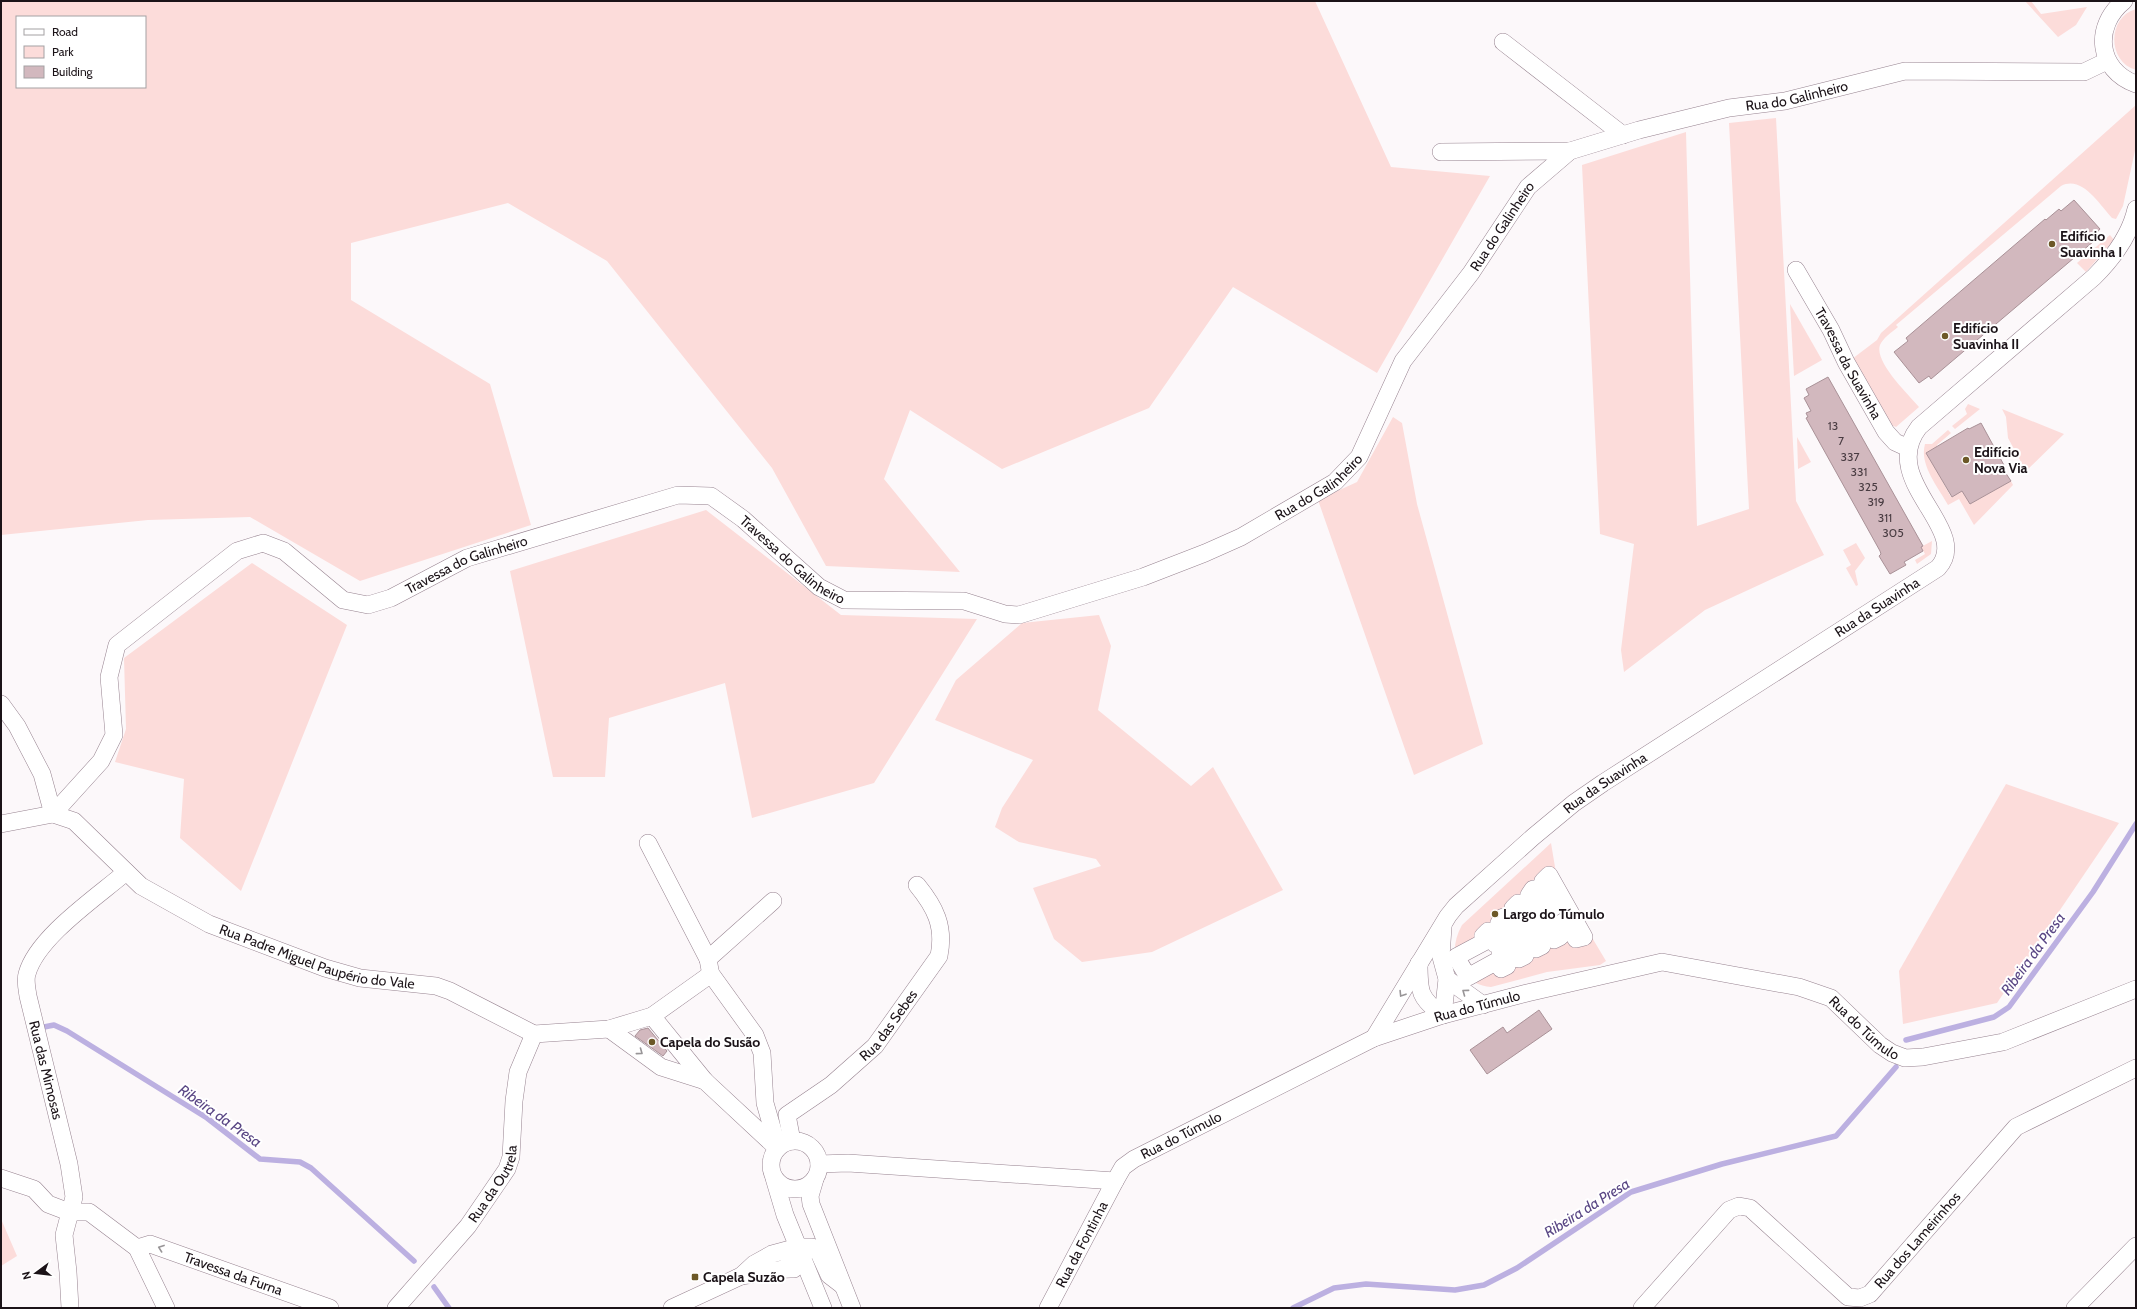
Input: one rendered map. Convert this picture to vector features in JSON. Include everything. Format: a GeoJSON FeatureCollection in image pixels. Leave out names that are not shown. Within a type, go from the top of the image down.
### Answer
{"type":"FeatureCollection","features":[{"type":"Feature","properties":{"kind":"street"},"geometry":{"type":"LineString","coordinates":[[2117,4],[2105,25],[2103,43],[2107,61],[2119,75],[2136,84]]}},
{"type":"Feature","properties":{"kind":"street"},"geometry":{"type":"LineString","coordinates":[[1504,42],[1623,135]]}},
{"type":"Feature","properties":{"kind":"street","name":"Rua do Galinheiro"},"geometry":{"type":"LineString","coordinates":[[1019,615],[1143,577],[1205,553],[1241,537],[1335,482],[1359,456],[1403,362],[1471,273],[1528,188],[1570,151],[1623,135],[1729,108],[1785,101],[1905,71],[2084,72],[2107,61]]}},
{"type":"Feature","properties":{"kind":"street"},"geometry":{"type":"LineString","coordinates":[[1441,152],[1570,151]]}},
{"type":"Feature","properties":{"kind":"street"},"geometry":{"type":"LineString","coordinates":[[1908,448],[1912,436],[1919,427],[2090,282],[2109,262],[2122,242],[2136,210]]}},
{"type":"Feature","properties":{"kind":"street","name":"Travessa da Suavinha"},"geometry":{"type":"LineString","coordinates":[[1796,270],[1831,330],[1846,362],[1886,432],[1895,442],[1908,448]]}},
{"type":"Feature","properties":{"kind":"street","name":"Rua da Suavinha"},"geometry":{"type":"LineString","coordinates":[[1374,1038],[1443,924],[1456,906],[1574,803],[1938,568],[1946,556],[1945,539],[1910,473],[1908,448]]}},
{"type":"Feature","properties":{"kind":"street","name":"Travessa do Galinheiro"},"geometry":{"type":"LineString","coordinates":[[53,814],[101,761],[114,735],[109,678],[117,645],[237,551],[263,543],[284,551],[343,600],[368,605],[390,598],[467,558],[678,495],[711,496],[743,519],[819,587],[844,600],[964,601],[1005,614],[1019,615]]}},
{"type":"Feature","properties":{"kind":"street"},"geometry":{"type":"LineString","coordinates":[[1,704],[17,726],[42,774],[53,814]]}},
{"type":"Feature","properties":{"kind":"street","name":"Rua Padre Miguel Paupério do Vale"},"geometry":{"type":"LineString","coordinates":[[1,824],[53,814],[74,821],[141,886],[209,924],[326,968],[360,978],[436,986],[450,991],[534,1034]]}},
{"type":"Feature","properties":{"kind":"street"},"geometry":{"type":"LineString","coordinates":[[648,843],[709,966],[755,1035],[762,1053],[765,1102],[785,1144]]}},
{"type":"Feature","properties":{"kind":"street","name":"Rua das Mimosas"},"geometry":{"type":"LineString","coordinates":[[70,1308],[64,1235],[74,1197],[69,1164],[29,1003],[26,976],[35,954],[49,937],[126,872]]}},
{"type":"Feature","properties":{"kind":"street"},"geometry":{"type":"LineString","coordinates":[[1549,875],[1584,937],[1576,939],[1565,921],[1554,927],[1560,937],[1554,940],[1548,928],[1536,935],[1542,946],[1536,949],[1530,937],[1518,944],[1525,956],[1519,960],[1512,946],[1500,953],[1507,966],[1501,969],[1497,961],[1468,977],[1456,957],[1486,941],[1483,936],[1488,931],[1495,944],[1507,938],[1499,923],[1503,917],[1512,934],[1524,927],[1513,908],[1518,903],[1530,923],[1541,916],[1529,895],[1533,889],[1546,912],[1557,905],[1543,881],[1549,875]]}},
{"type":"Feature","properties":{"kind":"street","name":"Rua das Sebes"},"geometry":{"type":"LineString","coordinates":[[785,1144],[787,1114],[831,1085],[875,1046],[939,956],[941,945],[940,927],[932,904],[917,885]]}},
{"type":"Feature","properties":{"kind":"street"},"geometry":{"type":"LineString","coordinates":[[534,1034],[608,1029],[652,1016],[709,966],[773,901]]}},
{"type":"Feature","properties":{"kind":"street"},"geometry":{"type":"LineString","coordinates":[[1443,924],[1441,957],[1448,979],[1443,1015]]}},
{"type":"Feature","properties":{"kind":"street"},"geometry":{"type":"LineString","coordinates":[[1420,962],[1419,979],[1424,1000],[1443,1015]]}},
{"type":"Feature","properties":{"kind":"street","name":"Rua do Túmulo"},"geometry":{"type":"LineString","coordinates":[[1115,1181],[1123,1167],[1134,1159],[1374,1038],[1443,1015],[1623,969],[1662,962],[1799,987],[1831,998],[1880,1045],[1892,1053],[1905,1058],[1923,1057],[2003,1042],[2136,989]]}},
{"type":"Feature","properties":{"kind":"street"},"geometry":{"type":"LineString","coordinates":[[1448,979],[1483,1005]]}},
{"type":"Feature","properties":{"kind":"street"},"geometry":{"type":"LineString","coordinates":[[652,1016],[705,1081],[785,1144],[803,1142],[814,1149],[818,1156],[817,1171],[806,1205],[806,1216],[813,1236],[804,1250],[782,1269]]}},
{"type":"Feature","properties":{"kind":"street"},"geometry":{"type":"LineString","coordinates":[[608,1029],[661,1067],[705,1081]]}},
{"type":"Feature","properties":{"kind":"street","name":"Rua da Outrela"},"geometry":{"type":"LineString","coordinates":[[396,1308],[468,1226],[507,1169],[511,1157],[514,1101],[518,1072],[534,1034]]}},
{"type":"Feature","properties":{"kind":"street","name":"Rua dos Lameirinhos"},"geometry":{"type":"LineString","coordinates":[[1642,1308],[1729,1210],[1739,1206],[1750,1208],[1848,1297],[1860,1298],[1870,1294],[2016,1127],[2136,1068]]}},
{"type":"Feature","properties":{"kind":"street"},"geometry":{"type":"LineString","coordinates":[[785,1144],[771,1162],[774,1178],[789,1225],[804,1250],[809,1275],[823,1308]]}},
{"type":"Feature","properties":{"kind":"street"},"geometry":{"type":"LineString","coordinates":[[774,1178],[779,1184],[794,1189],[809,1185],[817,1171],[848,1163],[1115,1181]]}},
{"type":"Feature","properties":{"kind":"street"},"geometry":{"type":"LineString","coordinates":[[1,1178],[34,1189],[48,1204],[69,1212],[89,1212],[137,1248],[166,1308]]}},
{"type":"Feature","properties":{"kind":"street","name":"Rua da Fontinha"},"geometry":{"type":"LineString","coordinates":[[1048,1308],[1115,1181]]}},
{"type":"Feature","properties":{"kind":"street"},"geometry":{"type":"LineString","coordinates":[[810,1196],[813,1213],[852,1308]]}},
{"type":"Feature","properties":{"kind":"street"},"geometry":{"type":"LineString","coordinates":[[672,1308],[741,1276],[754,1264],[772,1254],[781,1244],[789,1225]]}},
{"type":"Feature","properties":{"kind":"street","name":"Travessa da Furna"},"geometry":{"type":"LineString","coordinates":[[137,1248],[150,1244],[330,1308]]}},
{"type":"Feature","properties":{"kind":"street"},"geometry":{"type":"LineString","coordinates":[[2075,1308],[2136,1246]]}},
{"type":"Feature","properties":{"kind":"street"},"geometry":{"type":"LineString","coordinates":[[772,1254],[804,1250],[819,1253],[828,1275],[842,1285]]}},
{"type":"Feature","properties":{"kind":"street"},"geometry":{"type":"LineString","coordinates":[[741,1276],[782,1269],[795,1269],[809,1275]]}},
{"type":"Feature","properties":{"kind":"green space"},"geometry":{"type":"Polygon","coordinates":[[[1,1],[1315,1],[1391,167],[1490,176],[1377,373],[1233,287],[1149,408],[1002,469],[910,410],[884,479],[960,572],[826,566],[772,468],[607,261],[508,203],[351,243],[351,300],[490,384],[531,525],[360,581],[250,517],[148,520],[1,535],[1,1]]]}},
{"type":"Feature","properties":{"kind":"green space"},"geometry":{"type":"Polygon","coordinates":[[[2025,1],[2031,1],[2041,14],[2087,7],[2076,25],[2058,37],[2025,1]]]}},
{"type":"Feature","properties":{"kind":"green space"},"geometry":{"type":"Polygon","coordinates":[[[2136,9],[2136,70],[2126,65],[2120,58],[2114,40],[2120,21],[2126,14],[2136,9]]]}},
{"type":"Feature","properties":{"kind":"green space"},"geometry":{"type":"Polygon","coordinates":[[[2136,105],[2136,146],[2123,206],[2116,219],[2112,218],[2096,199],[2083,188],[2076,184],[2061,186],[1896,325],[1898,327],[1883,340],[1880,345],[1882,360],[1893,378],[1919,407],[1896,427],[1891,425],[1852,359],[1877,340],[1881,333],[2136,105]]]}},
{"type":"Feature","properties":{"kind":"green space"},"geometry":{"type":"Polygon","coordinates":[[[1776,118],[1796,501],[1824,555],[1705,610],[1624,672],[1621,650],[1634,544],[1600,534],[1582,165],[1686,132],[1697,526],[1749,509],[1729,123],[1776,118]]]}},
{"type":"Feature","properties":{"kind":"green space"},"geometry":{"type":"Polygon","coordinates":[[[2110,235],[2114,240],[2086,272],[2077,263],[2110,235]]]}},
{"type":"Feature","properties":{"kind":"green space"},"geometry":{"type":"Polygon","coordinates":[[[1790,304],[1822,360],[1794,376],[1790,304]]]}},
{"type":"Feature","properties":{"kind":"green space"},"geometry":{"type":"Polygon","coordinates":[[[1968,404],[1980,409],[1955,429],[1952,426],[1967,414],[1965,409],[1968,404]]]}},
{"type":"Feature","properties":{"kind":"green space"},"geometry":{"type":"Polygon","coordinates":[[[2002,409],[2064,434],[2026,471],[2008,438],[2006,417],[2002,409]]]}},
{"type":"Feature","properties":{"kind":"green space"},"geometry":{"type":"Polygon","coordinates":[[[1393,417],[1402,423],[1417,504],[1483,744],[1414,775],[1318,500],[1357,482],[1393,417]]]}},
{"type":"Feature","properties":{"kind":"green space"},"geometry":{"type":"Polygon","coordinates":[[[1948,430],[1951,433],[1937,445],[1937,447],[1927,453],[1951,497],[1962,491],[1970,504],[2011,481],[2013,485],[1974,525],[1959,499],[1948,505],[1930,476],[1927,468],[1924,452],[1925,444],[1932,444],[1948,430]]]}},
{"type":"Feature","properties":{"kind":"green space"},"geometry":{"type":"Polygon","coordinates":[[[1797,437],[1811,462],[1798,469],[1797,437]]]}},
{"type":"Feature","properties":{"kind":"green space"},"geometry":{"type":"Polygon","coordinates":[[[706,510],[841,615],[977,619],[874,783],[752,818],[725,683],[609,718],[605,777],[553,777],[510,571],[706,510]]]}},
{"type":"Feature","properties":{"kind":"green space"},"geometry":{"type":"Polygon","coordinates":[[[1932,541],[1931,554],[1917,564],[1915,560],[1925,554],[1921,547],[1932,541]]]}},
{"type":"Feature","properties":{"kind":"green space"},"geometry":{"type":"Polygon","coordinates":[[[1856,543],[1865,558],[1855,571],[1858,585],[1856,586],[1846,568],[1851,565],[1843,550],[1856,543]]]}},
{"type":"Feature","properties":{"kind":"green space"},"geometry":{"type":"Polygon","coordinates":[[[252,563],[347,625],[241,891],[180,838],[184,779],[115,762],[126,729],[124,658],[252,563]]]}},
{"type":"Feature","properties":{"kind":"green space"},"geometry":{"type":"Polygon","coordinates":[[[1099,615],[1111,646],[1098,710],[1191,786],[1213,767],[1283,890],[1152,952],[1082,962],[1054,939],[1033,888],[1101,866],[1096,859],[1019,842],[995,827],[1002,808],[1033,760],[935,720],[956,680],[1022,623],[1099,615]]]}},
{"type":"Feature","properties":{"kind":"green space"},"geometry":{"type":"Polygon","coordinates":[[[2006,784],[2119,823],[1997,1003],[1903,1024],[1899,971],[2006,784]]]}},
{"type":"Feature","properties":{"kind":"green space","name":"Largo do Túmulo"},"geometry":{"type":"Polygon","coordinates":[[[1551,843],[1557,879],[1606,961],[1600,965],[1547,972],[1491,987],[1479,984],[1470,980],[1463,973],[1455,956],[1457,936],[1462,925],[1551,843]],[[1549,875],[1456,957],[1468,977],[1565,921],[1549,875]]]}},
{"type":"Feature","properties":{"kind":"green space"},"geometry":{"type":"Polygon","coordinates":[[[1,1219],[17,1256],[1,1266],[1,1219]]]}},
{"type":"Feature","properties":{"kind":"building"},"geometry":{"type":"Polygon","coordinates":[[[2074,200],[2100,229],[2092,238],[2094,241],[1931,379],[1929,376],[1919,383],[1894,352],[1908,341],[1906,338],[2045,219],[2046,220],[2059,209],[2061,211],[2074,200]]]}},
{"type":"Feature","properties":{"kind":"building"},"geometry":{"type":"Polygon","coordinates":[[[1828,377],[1923,546],[1921,547],[1923,551],[1904,562],[1906,565],[1890,574],[1879,556],[1881,554],[1880,551],[1806,418],[1808,417],[1806,413],[1811,411],[1804,398],[1809,395],[1806,389],[1828,377]]]}},
{"type":"Feature","properties":{"kind":"building","name":"Edifício Nova Via"},"geometry":{"type":"Polygon","coordinates":[[[1981,423],[2005,467],[2003,469],[2011,481],[1970,504],[1962,491],[1952,497],[1926,453],[1968,428],[1969,429],[1981,423]]]}},
{"type":"Feature","properties":{"kind":"building"},"geometry":{"type":"Polygon","coordinates":[[[1539,1010],[1552,1029],[1487,1074],[1470,1050],[1503,1027],[1507,1033],[1539,1010]]]}},
{"type":"Feature","properties":{"kind":"building"},"geometry":{"type":"Polygon","coordinates":[[[648,1028],[667,1051],[663,1056],[635,1036],[640,1030],[648,1028]]]}},
{"type":"Feature","properties":{"kind":"waterway","name":"Ribeira da Presa"},"geometry":{"type":"LineString","coordinates":[[1906,1040],[1994,1017],[2009,1007],[2093,892],[2136,824]]}},
{"type":"Feature","properties":{"kind":"waterway","name":"Ribeira da Presa"},"geometry":{"type":"LineString","coordinates":[[44,1027],[54,1025],[67,1031],[207,1118],[260,1159],[300,1162],[311,1168],[414,1261]]}},
{"type":"Feature","properties":{"kind":"waterway","name":"Ribeira da Presa"},"geometry":{"type":"LineString","coordinates":[[1293,1308],[1334,1288],[1366,1284],[1455,1290],[1484,1285],[1517,1268],[1631,1192],[1722,1164],[1836,1136],[1896,1067]]}},
{"type":"Feature","properties":{"kind":"waterway","name":"Ribeira da Presa"},"geometry":{"type":"LineString","coordinates":[[434,1287],[449,1308]]}},
{"type":"Feature","properties":{"kind":"place","name":"Edifício Suavinha I"},"geometry":{"type":"Point","coordinates":[2052,244]}},
{"type":"Feature","properties":{"kind":"place","name":"Edifício Suavinha II"},"geometry":{"type":"Point","coordinates":[1945,336]}},
{"type":"Feature","properties":{"kind":"place","name":"Edifício Nova Via"},"geometry":{"type":"Point","coordinates":[1966,460]}},
{"type":"Feature","properties":{"kind":"place","name":"Largo do Túmulo"},"geometry":{"type":"Point","coordinates":[1495,914]}},
{"type":"Feature","properties":{"kind":"place","name":"Capela do Susão"},"geometry":{"type":"Point","coordinates":[652,1042]}},
{"type":"Feature","properties":{"kind":"place","name":"Capela Suzão"},"geometry":{"type":"Point","coordinates":[695,1277]}}]}
